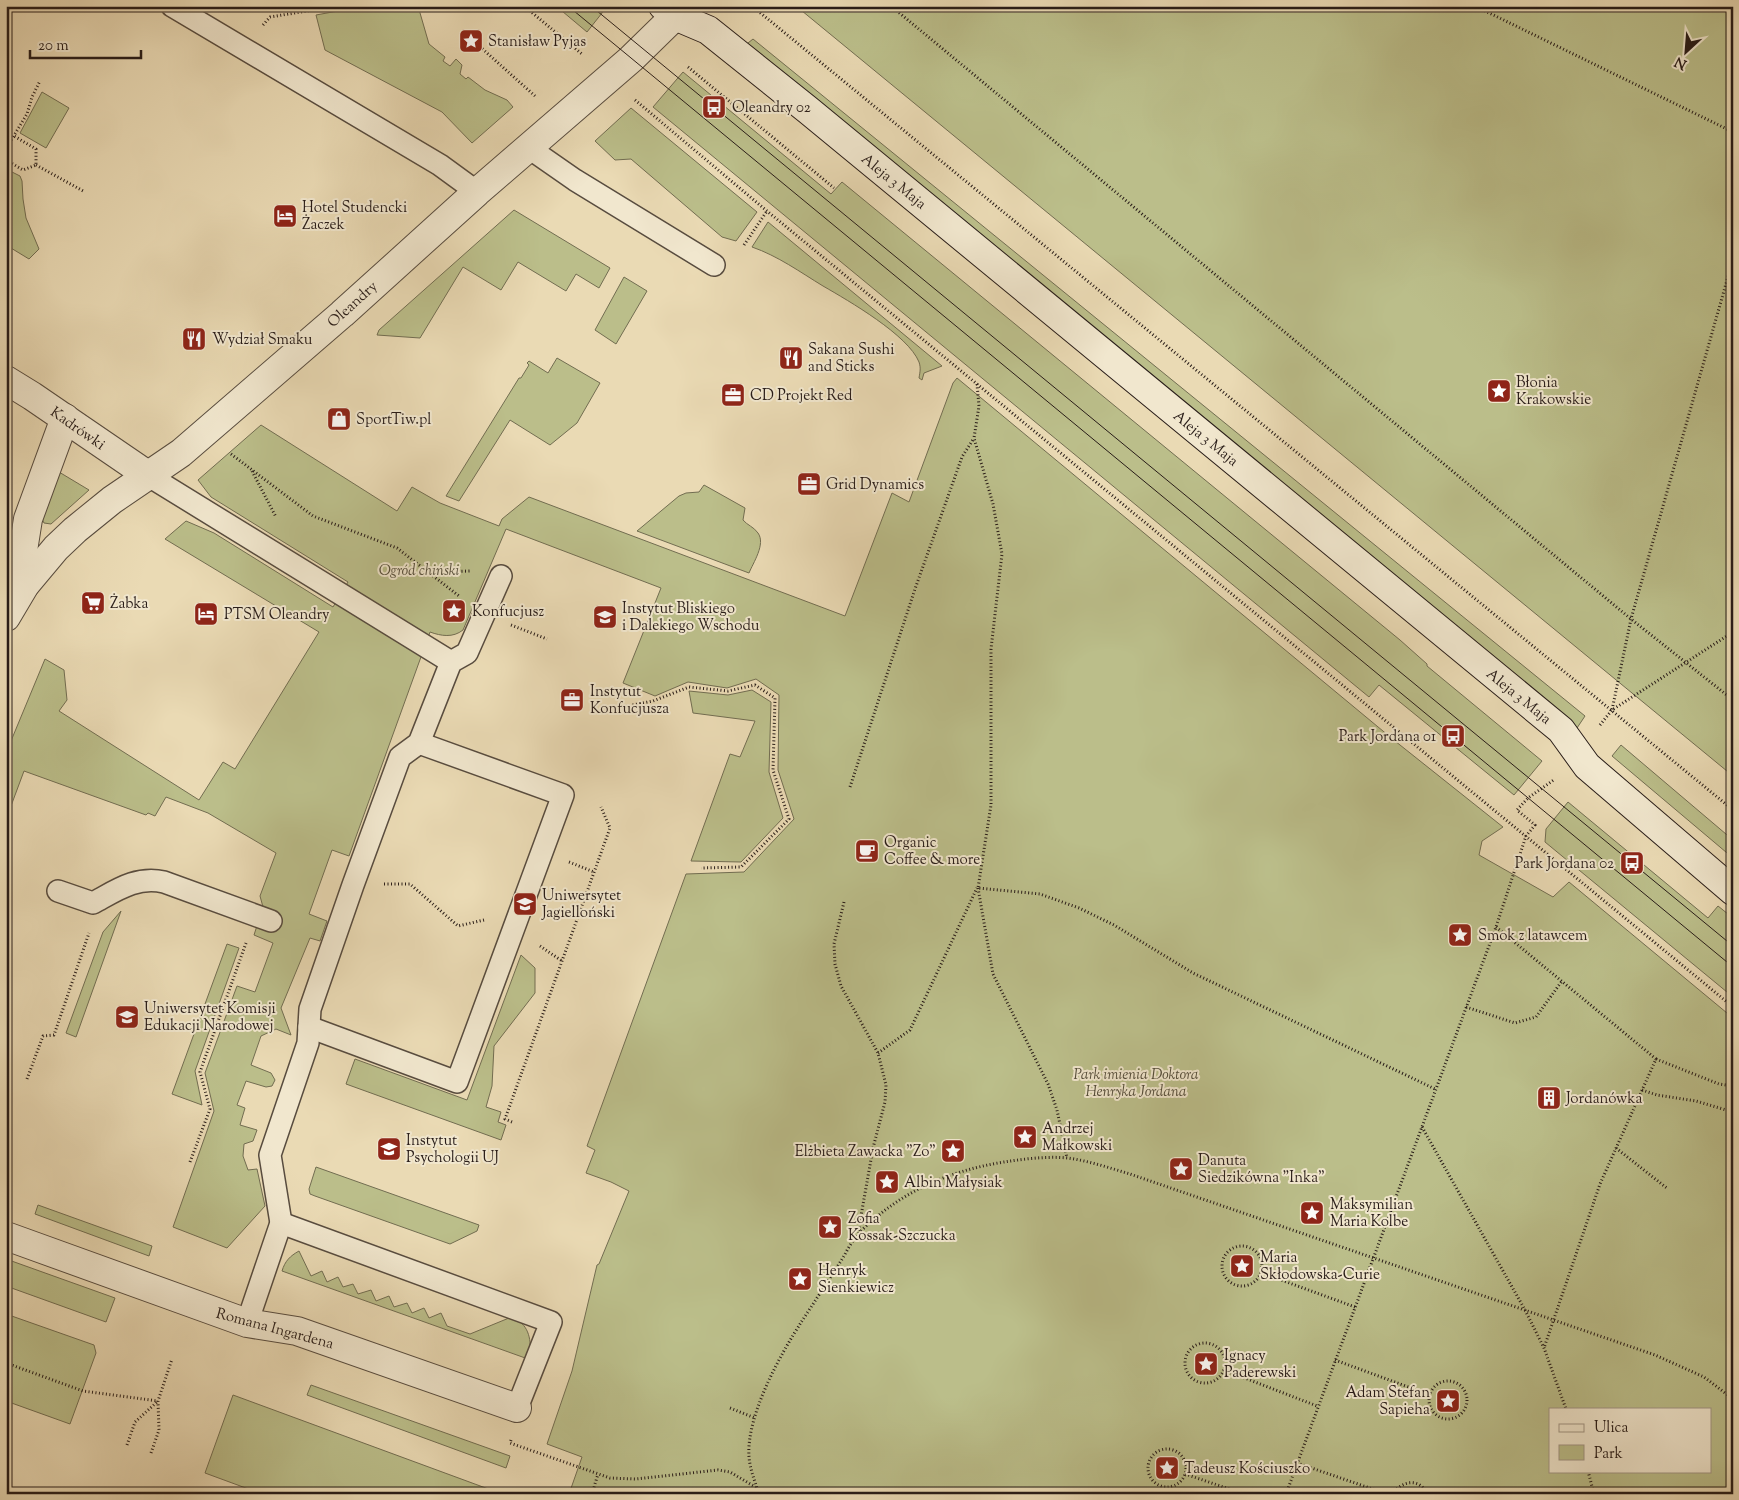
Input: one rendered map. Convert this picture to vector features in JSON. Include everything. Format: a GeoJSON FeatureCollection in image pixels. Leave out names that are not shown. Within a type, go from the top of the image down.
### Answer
{"type":"FeatureCollection","features":[{"type":"Feature","properties":{"kind":"street","name":"Oleandry"},"geometry":{"type":"LineString","coordinates":[[6,617],[25,585],[56,548],[75,530],[112,500],[181,453],[342,314],[477,192],[631,58],[669,11]]}},
{"type":"Feature","properties":{"kind":"street","name":"Aleja 3 Maja"},"geometry":{"type":"LineString","coordinates":[[669,11],[708,30],[1561,730],[1587,766],[1733,890]]}},
{"type":"Feature","properties":{"kind":"street","name":"Kadrówki"},"geometry":{"type":"LineString","coordinates":[[6,380],[149,476]]}},
{"type":"Feature","properties":{"kind":"street"},"geometry":{"type":"LineString","coordinates":[[25,585],[22,557],[28,519],[65,418]]}},
{"type":"Feature","properties":{"kind":"street","name":"Romana Ingardena"},"geometry":{"type":"LineString","coordinates":[[6,1236],[247,1323],[297,1331],[517,1408]]}},
{"type":"Feature","properties":{"kind":"lane"},"geometry":{"type":"LineString","coordinates":[[172,6],[440,165],[477,192]]}},
{"type":"Feature","properties":{"kind":"lane"},"geometry":{"type":"LineString","coordinates":[[529,148],[575,180],[714,265]]}},
{"type":"Feature","properties":{"kind":"lane"},"geometry":{"type":"LineString","coordinates":[[149,476],[451,662]]}},
{"type":"Feature","properties":{"kind":"lane"},"geometry":{"type":"LineString","coordinates":[[247,1323],[281,1223],[270,1155],[308,1043],[310,1009],[400,757],[419,743],[451,662],[467,653],[501,576]]}},
{"type":"Feature","properties":{"kind":"lane"},"geometry":{"type":"LineString","coordinates":[[309,1027],[457,1082],[563,795],[419,743]]}},
{"type":"Feature","properties":{"kind":"lane"},"geometry":{"type":"LineString","coordinates":[[58,891],[93,903],[130,883],[154,879],[263,918]]}},
{"type":"Feature","properties":{"kind":"lane"},"geometry":{"type":"LineString","coordinates":[[281,1223],[551,1322],[517,1408]]}},
{"type":"Feature","properties":{"kind":"path"},"geometry":{"type":"LineString","coordinates":[[241,46],[270,17],[338,6]]}},
{"type":"Feature","properties":{"kind":"path"},"geometry":{"type":"LineString","coordinates":[[524,6],[582,54]]}},
{"type":"Feature","properties":{"kind":"path"},"geometry":{"type":"LineString","coordinates":[[752,6],[1733,810]]}},
{"type":"Feature","properties":{"kind":"path"},"geometry":{"type":"LineString","coordinates":[[891,6],[1631,619],[1733,700]]}},
{"type":"Feature","properties":{"kind":"path"},"geometry":{"type":"LineString","coordinates":[[1474,6],[1733,132]]}},
{"type":"Feature","properties":{"kind":"path"},"geometry":{"type":"LineString","coordinates":[[477,44],[535,96]]}},
{"type":"Feature","properties":{"kind":"path"},"geometry":{"type":"LineString","coordinates":[[688,67],[834,188]]}},
{"type":"Feature","properties":{"kind":"path"},"geometry":{"type":"LineString","coordinates":[[6,148],[27,114],[32,97],[40,81]]}},
{"type":"Feature","properties":{"kind":"path"},"geometry":{"type":"LineString","coordinates":[[633,99],[1733,1007]]}},
{"type":"Feature","properties":{"kind":"path"},"geometry":{"type":"LineString","coordinates":[[14,136],[36,149],[36,165]]}},
{"type":"Feature","properties":{"kind":"path"},"geometry":{"type":"LineString","coordinates":[[6,160],[23,170],[36,165],[85,192]]}},
{"type":"Feature","properties":{"kind":"path"},"geometry":{"type":"LineString","coordinates":[[744,244],[767,211]]}},
{"type":"Feature","properties":{"kind":"path"},"geometry":{"type":"LineString","coordinates":[[1612,710],[1631,619],[1733,259]]}},
{"type":"Feature","properties":{"kind":"path"},"geometry":{"type":"LineString","coordinates":[[850,787],[918,580],[962,457],[974,438],[979,406],[977,384]]}},
{"type":"Feature","properties":{"kind":"path"},"geometry":{"type":"LineString","coordinates":[[878,1053],[910,1030],[978,888],[991,805],[991,649],[1002,554],[993,504],[974,438]]}},
{"type":"Feature","properties":{"kind":"path"},"geometry":{"type":"LineString","coordinates":[[224,449],[313,516],[397,548],[484,614]]}},
{"type":"Feature","properties":{"kind":"path"},"geometry":{"type":"LineString","coordinates":[[429,572],[487,571],[501,576]]}},
{"type":"Feature","properties":{"kind":"path"},"geometry":{"type":"LineString","coordinates":[[510,624],[547,639]]}},
{"type":"Feature","properties":{"kind":"path"},"geometry":{"type":"LineString","coordinates":[[1594,732],[1612,710],[1733,632]]}},
{"type":"Feature","properties":{"kind":"path"},"geometry":{"type":"LineString","coordinates":[[612,709],[653,701],[688,687],[728,691],[755,685],[776,698],[773,770],[789,819],[741,867],[701,868]]}},
{"type":"Feature","properties":{"kind":"path"},"geometry":{"type":"LineString","coordinates":[[1286,1494],[1496,927],[1526,836],[1535,825],[1517,810],[1528,798],[1555,780],[1559,775]]}},
{"type":"Feature","properties":{"kind":"path"},"geometry":{"type":"LineString","coordinates":[[512,1122],[505,1119],[610,828],[600,808]]}},
{"type":"Feature","properties":{"kind":"path"},"geometry":{"type":"LineString","coordinates":[[353,885],[410,884],[458,926],[519,914]]}},
{"type":"Feature","properties":{"kind":"path"},"geometry":{"type":"LineString","coordinates":[[978,888],[1040,894],[1088,912],[1114,925],[1194,973],[1435,1089]]}},
{"type":"Feature","properties":{"kind":"path"},"geometry":{"type":"LineString","coordinates":[[978,888],[993,974],[1048,1084],[1057,1110],[1067,1158]]}},
{"type":"Feature","properties":{"kind":"path"},"geometry":{"type":"LineString","coordinates":[[844,902],[834,944],[835,964],[841,986],[878,1053],[886,1085],[885,1102],[873,1148],[858,1234]]}},
{"type":"Feature","properties":{"kind":"path"},"geometry":{"type":"LineString","coordinates":[[27,1079],[43,1036],[54,1035],[90,929],[93,903]]}},
{"type":"Feature","properties":{"kind":"path"},"geometry":{"type":"LineString","coordinates":[[190,1162],[210,1109],[200,1072],[263,918]]}},
{"type":"Feature","properties":{"kind":"path"},"geometry":{"type":"LineString","coordinates":[[1496,927],[1656,1059],[1719,1084],[1733,1086]]}},
{"type":"Feature","properties":{"kind":"path"},"geometry":{"type":"LineString","coordinates":[[1466,1008],[1516,1023],[1536,1017],[1562,981]]}},
{"type":"Feature","properties":{"kind":"path"},"geometry":{"type":"LineString","coordinates":[[1544,1348],[1600,1184],[1656,1059]]}},
{"type":"Feature","properties":{"kind":"path"},"geometry":{"type":"LineString","coordinates":[[1642,1090],[1657,1096],[1696,1100],[1726,1110]]}},
{"type":"Feature","properties":{"kind":"path"},"geometry":{"type":"LineString","coordinates":[[1422,1127],[1525,1310],[1544,1348],[1566,1408]]}},
{"type":"Feature","properties":{"kind":"path"},"geometry":{"type":"LineString","coordinates":[[1616,1148],[1668,1189]]}},
{"type":"Feature","properties":{"kind":"path"},"geometry":{"type":"LineString","coordinates":[[759,1494],[749,1458],[750,1442],[755,1418],[768,1383],[796,1331],[858,1234],[883,1212],[906,1197],[955,1173],[976,1167],[1043,1157],[1067,1158],[1130,1174],[1655,1355],[1714,1383],[1733,1399]]}},
{"type":"Feature","properties":{"kind":"path"},"geometry":{"type":"LineString","coordinates":[[1240,1246],[1254,1249],[1262,1260],[1262,1273],[1253,1284],[1235,1285],[1229,1282],[1222,1271],[1224,1257],[1234,1247],[1240,1246]]}},
{"type":"Feature","properties":{"kind":"path"},"geometry":{"type":"LineString","coordinates":[[1262,1273],[1355,1308]]}},
{"type":"Feature","properties":{"kind":"path"},"geometry":{"type":"LineString","coordinates":[[1206,1343],[1212,1344],[1222,1352],[1225,1359],[1224,1370],[1220,1378],[1215,1382],[1202,1384],[1190,1377],[1185,1365],[1186,1358],[1193,1348],[1206,1343]]}},
{"type":"Feature","properties":{"kind":"path"},"geometry":{"type":"LineString","coordinates":[[151,1453],[159,1430],[158,1401],[172,1359]]}},
{"type":"Feature","properties":{"kind":"path"},"geometry":{"type":"LineString","coordinates":[[1335,1360],[1430,1395]]}},
{"type":"Feature","properties":{"kind":"path"},"geometry":{"type":"LineString","coordinates":[[6,1363],[82,1391],[158,1401]]}},
{"type":"Feature","properties":{"kind":"path"},"geometry":{"type":"LineString","coordinates":[[1224,1370],[1317,1406]]}},
{"type":"Feature","properties":{"kind":"path"},"geometry":{"type":"LineString","coordinates":[[1444,1381],[1452,1381],[1464,1389],[1468,1402],[1465,1410],[1459,1415],[1452,1419],[1444,1419],[1437,1416],[1432,1410],[1429,1403],[1430,1395],[1432,1388],[1438,1384],[1444,1381]]}},
{"type":"Feature","properties":{"kind":"path"},"geometry":{"type":"LineString","coordinates":[[127,1445],[135,1422],[158,1401]]}},
{"type":"Feature","properties":{"kind":"path"},"geometry":{"type":"LineString","coordinates":[[517,1408],[510,1443],[598,1474],[610,1478],[636,1479],[718,1470],[730,1472],[767,1494]]}},
{"type":"Feature","properties":{"kind":"path"},"geometry":{"type":"LineString","coordinates":[[730,1408],[755,1418]]}},
{"type":"Feature","properties":{"kind":"path"},"geometry":{"type":"LineString","coordinates":[[1164,1449],[1176,1451],[1184,1461],[1185,1474],[1173,1486],[1160,1486],[1155,1483],[1148,1472],[1149,1460],[1153,1455],[1164,1449]]}},
{"type":"Feature","properties":{"kind":"path"},"geometry":{"type":"LineString","coordinates":[[1297,1463],[1387,1494]]}},
{"type":"Feature","properties":{"kind":"path"},"geometry":{"type":"LineString","coordinates":[[1588,1472],[1594,1494]]}},
{"type":"Feature","properties":{"kind":"path"},"geometry":{"type":"LineString","coordinates":[[592,1494],[598,1474]]}},
{"type":"Feature","properties":{"kind":"path"},"geometry":{"type":"LineString","coordinates":[[1185,1474],[1244,1494]]}},
{"type":"Feature","properties":{"kind":"path"},"geometry":{"type":"LineString","coordinates":[[1392,1494],[1397,1487],[1404,1483],[1412,1482],[1420,1484],[1427,1494]]}},
{"type":"Feature","properties":{"kind":"path"},"geometry":{"type":"LineString","coordinates":[[6,1483],[8,1484],[6,1490]]}},
{"type":"Feature","properties":{"kind":"green space"},"geometry":{"type":"Polygon","coordinates":[[[365,6],[418,6],[429,44],[445,57],[443,61],[450,66],[456,59],[462,65],[460,74],[466,79],[468,77],[485,90],[507,100],[513,107],[472,143],[442,112],[325,50],[316,15],[365,6]]]}},
{"type":"Feature","properties":{"kind":"green space"},"geometry":{"type":"Polygon","coordinates":[[[556,6],[604,6],[602,13],[587,32],[556,6]]]}},
{"type":"Feature","properties":{"kind":"green space","name":"Błonia Krakowskie"},"geometry":{"type":"Polygon","coordinates":[[[796,6],[1733,6],[1733,776],[796,6]]]}},
{"type":"Feature","properties":{"kind":"green space"},"geometry":{"type":"Polygon","coordinates":[[[753,39],[1585,716],[1577,728],[743,47],[753,39]]]}},
{"type":"Feature","properties":{"kind":"green space"},"geometry":{"type":"Polygon","coordinates":[[[683,72],[831,194],[842,182],[1400,640],[1427,666],[1542,761],[1514,795],[1379,685],[1369,697],[653,107],[683,72]]]}},
{"type":"Feature","properties":{"kind":"green space"},"geometry":{"type":"Polygon","coordinates":[[[42,92],[69,108],[46,148],[20,133],[42,92]]]}},
{"type":"Feature","properties":{"kind":"green space"},"geometry":{"type":"Polygon","coordinates":[[[631,108],[757,212],[736,241],[722,237],[631,159],[615,160],[595,141],[631,108]]]}},
{"type":"Feature","properties":{"kind":"green space"},"geometry":{"type":"Polygon","coordinates":[[[6,169],[20,176],[22,181],[26,218],[39,249],[29,259],[6,245],[6,169]]]}},
{"type":"Feature","properties":{"kind":"green space"},"geometry":{"type":"Polygon","coordinates":[[[514,210],[610,268],[599,288],[576,274],[566,291],[518,262],[501,290],[463,267],[420,338],[377,335],[379,330],[514,210]]]}},
{"type":"Feature","properties":{"kind":"green space"},"geometry":{"type":"Polygon","coordinates":[[[768,222],[942,366],[924,373],[922,380],[919,378],[919,362],[913,352],[891,330],[789,265],[752,247],[768,222]]]}},
{"type":"Feature","properties":{"kind":"green space"},"geometry":{"type":"Polygon","coordinates":[[[624,277],[647,291],[616,344],[595,330],[624,277]]]}},
{"type":"Feature","properties":{"kind":"green space"},"geometry":{"type":"Polygon","coordinates":[[[557,358],[600,383],[577,423],[550,445],[510,420],[459,501],[446,496],[529,365],[527,363],[529,361],[548,373],[557,358]]]}},
{"type":"Feature","properties":{"kind":"green space","name":"Park imienia Doktora Henryka Jordana"},"geometry":{"type":"Polygon","coordinates":[[[957,378],[1395,741],[1503,827],[1482,841],[1479,855],[1553,897],[1569,882],[1733,1018],[1733,1494],[569,1494],[582,1457],[547,1444],[572,1371],[597,1265],[629,1191],[586,1173],[595,1150],[587,1146],[686,874],[744,872],[794,819],[778,770],[779,695],[756,679],[727,688],[688,682],[655,696],[623,683],[661,588],[506,529],[463,630],[447,636],[430,632],[349,856],[332,850],[309,914],[327,921],[320,941],[310,938],[281,1008],[291,1035],[276,1029],[261,1036],[251,1065],[271,1073],[275,1080],[272,1086],[266,1087],[246,1081],[237,1105],[245,1108],[240,1125],[257,1130],[253,1141],[244,1144],[243,1156],[248,1170],[257,1169],[265,1206],[227,1248],[173,1227],[214,1111],[205,1073],[237,986],[255,992],[273,943],[254,935],[263,907],[260,896],[276,853],[208,813],[166,797],[155,816],[148,813],[146,815],[24,771],[8,814],[6,814],[6,753],[45,659],[64,670],[67,700],[59,711],[199,800],[223,762],[235,769],[319,632],[165,539],[186,521],[214,533],[333,607],[348,582],[211,497],[198,480],[261,425],[397,511],[412,487],[440,503],[499,526],[502,519],[529,497],[845,616],[892,493],[909,502],[953,383],[957,378]]]}},
{"type":"Feature","properties":{"kind":"green space"},"geometry":{"type":"Polygon","coordinates":[[[59,472],[89,490],[51,524],[44,523],[42,519],[59,472]]]}},
{"type":"Feature","properties":{"kind":"green space"},"geometry":{"type":"Polygon","coordinates":[[[704,485],[745,508],[743,520],[758,533],[761,542],[760,548],[749,573],[637,531],[679,496],[686,493],[699,492],[704,485]]]}},
{"type":"Feature","properties":{"kind":"green space"},"geometry":{"type":"Polygon","coordinates":[[[752,690],[771,702],[769,772],[783,818],[741,862],[691,861],[730,754],[740,757],[755,721],[693,713],[689,691],[728,695],[752,690]]]}},
{"type":"Feature","properties":{"kind":"green space"},"geometry":{"type":"Polygon","coordinates":[[[1621,745],[1733,840],[1733,858],[1612,756],[1621,745]]]}},
{"type":"Feature","properties":{"kind":"green space"},"geometry":{"type":"Polygon","coordinates":[[[1568,802],[1708,918],[1718,906],[1733,918],[1733,997],[1545,842],[1546,829],[1568,802]]]}},
{"type":"Feature","properties":{"kind":"green space"},"geometry":{"type":"Polygon","coordinates":[[[121,911],[76,1037],[66,1033],[103,932],[121,911]]]}},
{"type":"Feature","properties":{"kind":"green space"},"geometry":{"type":"Polygon","coordinates":[[[227,944],[239,948],[195,1071],[202,1105],[172,1094],[227,944]]]}},
{"type":"Feature","properties":{"kind":"green space"},"geometry":{"type":"Polygon","coordinates":[[[521,955],[535,968],[535,993],[494,1046],[492,1086],[486,1107],[501,1112],[498,1122],[506,1125],[501,1140],[346,1084],[355,1059],[467,1100],[521,955]]]}},
{"type":"Feature","properties":{"kind":"green space"},"geometry":{"type":"Polygon","coordinates":[[[316,1167],[479,1225],[477,1231],[450,1244],[315,1196],[310,1194],[309,1189],[316,1167]]]}},
{"type":"Feature","properties":{"kind":"green space"},"geometry":{"type":"Polygon","coordinates":[[[38,1205],[152,1246],[149,1256],[35,1214],[38,1205]]]}},
{"type":"Feature","properties":{"kind":"green space"},"geometry":{"type":"Polygon","coordinates":[[[299,1251],[311,1276],[322,1271],[327,1282],[338,1277],[343,1287],[353,1284],[358,1294],[371,1290],[376,1301],[389,1296],[394,1307],[407,1303],[412,1313],[424,1308],[429,1318],[441,1313],[447,1326],[470,1334],[509,1318],[519,1321],[524,1325],[528,1334],[530,1350],[528,1359],[282,1271],[288,1259],[299,1251]]]}},
{"type":"Feature","properties":{"kind":"green space"},"geometry":{"type":"Polygon","coordinates":[[[6,1259],[115,1298],[106,1322],[6,1286],[6,1259]]]}},
{"type":"Feature","properties":{"kind":"green space"},"geometry":{"type":"Polygon","coordinates":[[[6,1314],[94,1345],[96,1353],[70,1424],[6,1401],[6,1314]]]}},
{"type":"Feature","properties":{"kind":"green space"},"geometry":{"type":"Polygon","coordinates":[[[311,1385],[510,1456],[506,1468],[307,1395],[311,1385]]]}},
{"type":"Feature","properties":{"kind":"green space"},"geometry":{"type":"Polygon","coordinates":[[[233,1395],[502,1494],[262,1494],[205,1473],[233,1395]]]}},
{"type":"Feature","properties":{"kind":"tram line"},"geometry":{"type":"LineString","coordinates":[[568,6],[1733,967]]}},
{"type":"Feature","properties":{"kind":"tram line"},"geometry":{"type":"LineString","coordinates":[[591,6],[1733,946]]}},
{"type":"Feature","properties":{"kind":"place","name":"Stanisław Pyjas"},"geometry":{"type":"Point","coordinates":[471,41]}},
{"type":"Feature","properties":{"kind":"place","name":"Oleandry 02"},"geometry":{"type":"Point","coordinates":[714,107]}},
{"type":"Feature","properties":{"kind":"place","name":"Hotel Studencki Żaczek"},"geometry":{"type":"Point","coordinates":[285,216]}},
{"type":"Feature","properties":{"kind":"place","name":"Wydział Smaku"},"geometry":{"type":"Point","coordinates":[194,339]}},
{"type":"Feature","properties":{"kind":"place","name":"Sakana Sushi and Sticks"},"geometry":{"type":"Point","coordinates":[791,358]}},
{"type":"Feature","properties":{"kind":"place","name":"Błonia Krakowskie"},"geometry":{"type":"Point","coordinates":[1499,391]}},
{"type":"Feature","properties":{"kind":"place","name":"CD Projekt Red"},"geometry":{"type":"Point","coordinates":[733,395]}},
{"type":"Feature","properties":{"kind":"place","name":"SportTiw.pl"},"geometry":{"type":"Point","coordinates":[339,419]}},
{"type":"Feature","properties":{"kind":"place","name":"Grid Dynamics"},"geometry":{"type":"Point","coordinates":[809,484]}},
{"type":"Feature","properties":{"kind":"place","name":"Żabka"},"geometry":{"type":"Point","coordinates":[93,603]}},
{"type":"Feature","properties":{"kind":"place","name":"Konfucjusz"},"geometry":{"type":"Point","coordinates":[454,611]}},
{"type":"Feature","properties":{"kind":"place","name":"PTSM Oleandry"},"geometry":{"type":"Point","coordinates":[206,614]}},
{"type":"Feature","properties":{"kind":"place","name":"Instytut Bliskiego i Dalekiego Wschodu"},"geometry":{"type":"Point","coordinates":[605,617]}},
{"type":"Feature","properties":{"kind":"place","name":"Instytut Konfucjusza"},"geometry":{"type":"Point","coordinates":[572,700]}},
{"type":"Feature","properties":{"kind":"place","name":"Park Jordana 01"},"geometry":{"type":"Point","coordinates":[1453,736]}},
{"type":"Feature","properties":{"kind":"place","name":"Organic Coffee & more"},"geometry":{"type":"Point","coordinates":[867,851]}},
{"type":"Feature","properties":{"kind":"place","name":"Park Jordana 02"},"geometry":{"type":"Point","coordinates":[1632,863]}},
{"type":"Feature","properties":{"kind":"place","name":"Uniwersytet Jagielloński"},"geometry":{"type":"Point","coordinates":[525,904]}},
{"type":"Feature","properties":{"kind":"place","name":"Smok z latawcem"},"geometry":{"type":"Point","coordinates":[1460,935]}},
{"type":"Feature","properties":{"kind":"place","name":"Uniwersytet Komisji Edukacji Narodowej"},"geometry":{"type":"Point","coordinates":[127,1017]}},
{"type":"Feature","properties":{"kind":"place","name":"Jordanówka"},"geometry":{"type":"Point","coordinates":[1549,1098]}},
{"type":"Feature","properties":{"kind":"place","name":"Andrzej Małkowski"},"geometry":{"type":"Point","coordinates":[1025,1137]}},
{"type":"Feature","properties":{"kind":"place","name":"Instytut Psychologii UJ"},"geometry":{"type":"Point","coordinates":[389,1149]}},
{"type":"Feature","properties":{"kind":"place","name":"Elżbieta Zawacka \"Zo\""},"geometry":{"type":"Point","coordinates":[953,1151]}},
{"type":"Feature","properties":{"kind":"place","name":"Danuta Siedzikówna \"Inka\""},"geometry":{"type":"Point","coordinates":[1181,1169]}},
{"type":"Feature","properties":{"kind":"place","name":"Albin Małysiak"},"geometry":{"type":"Point","coordinates":[887,1182]}},
{"type":"Feature","properties":{"kind":"place","name":"Maksymilian Maria Kolbe"},"geometry":{"type":"Point","coordinates":[1312,1213]}},
{"type":"Feature","properties":{"kind":"place","name":"Zofia Kossak-Szczucka"},"geometry":{"type":"Point","coordinates":[830,1227]}},
{"type":"Feature","properties":{"kind":"place","name":"Maria Skłodowska-Curie"},"geometry":{"type":"Point","coordinates":[1242,1266]}},
{"type":"Feature","properties":{"kind":"place","name":"Henryk Sienkiewicz"},"geometry":{"type":"Point","coordinates":[800,1279]}},
{"type":"Feature","properties":{"kind":"place","name":"Ignacy Paderewski"},"geometry":{"type":"Point","coordinates":[1206,1364]}},
{"type":"Feature","properties":{"kind":"place","name":"Adam Stefan Sapieha"},"geometry":{"type":"Point","coordinates":[1448,1401]}},
{"type":"Feature","properties":{"kind":"place","name":"Tadeusz Kościuszko"},"geometry":{"type":"Point","coordinates":[1167,1468]}},
{"type":"Feature","properties":{"kind":"park label","name":"Ogród chiński"},"geometry":{"type":"Point","coordinates":[419,570]}}]}
